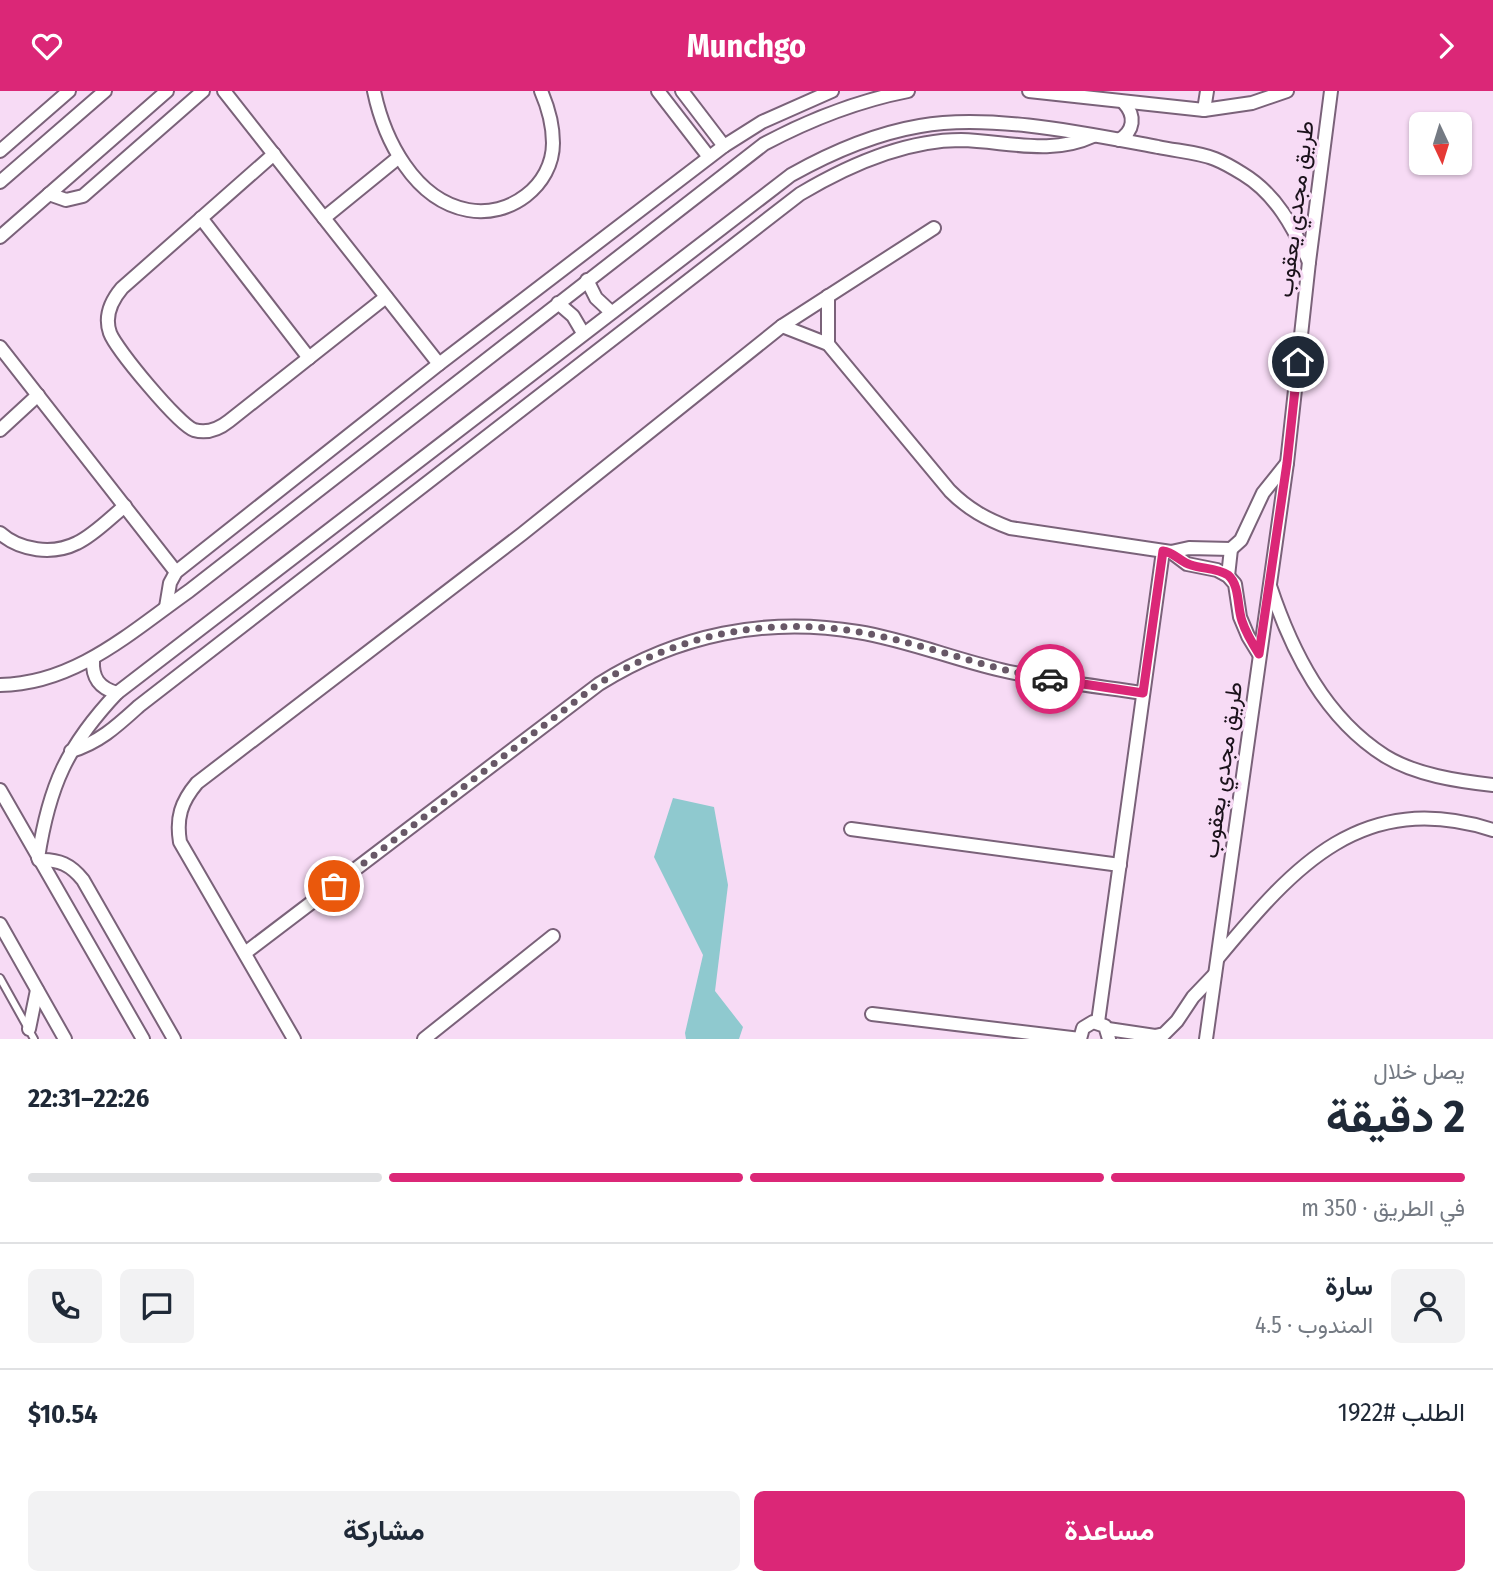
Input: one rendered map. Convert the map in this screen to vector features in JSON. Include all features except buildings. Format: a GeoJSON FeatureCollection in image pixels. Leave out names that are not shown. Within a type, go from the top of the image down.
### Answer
{"type":"FeatureCollection","features":[{"type":"Feature","properties":{"kind":"street"},"geometry":{"type":"LineString","coordinates":[[2,145],[69,91]]}},
{"type":"Feature","properties":{"kind":"street"},"geometry":{"type":"LineString","coordinates":[[0,237],[167,91]]}},
{"type":"Feature","properties":{"kind":"street"},"geometry":{"type":"LineString","coordinates":[[49,194],[66,200],[83,196],[202,91]]}},
{"type":"Feature","properties":{"kind":"street"},"geometry":{"type":"LineString","coordinates":[[224,91],[439,364]]}},
{"type":"Feature","properties":{"kind":"street"},"geometry":{"type":"LineString","coordinates":[[374,91],[383,125],[398,157],[413,175],[448,203],[477,211],[507,207],[525,197],[539,183],[549,165],[553,145],[551,123],[541,91]]}},
{"type":"Feature","properties":{"kind":"street"},"geometry":{"type":"LineString","coordinates":[[658,91],[709,157]]}},
{"type":"Feature","properties":{"kind":"street"},"geometry":{"type":"LineString","coordinates":[[681,91],[724,146]]}},
{"type":"Feature","properties":{"kind":"street"},"geometry":{"type":"LineString","coordinates":[[166,607],[170,583],[176,572],[439,364],[724,146],[762,122],[832,91]]}},
{"type":"Feature","properties":{"kind":"street"},"geometry":{"type":"LineString","coordinates":[[0,685],[38,680],[93,660],[166,607],[764,144],[801,124],[839,109],[908,91]]}},
{"type":"Feature","properties":{"kind":"street"},"geometry":{"type":"LineString","coordinates":[[1029,91],[1204,110],[1252,103],[1287,91]]}},
{"type":"Feature","properties":{"kind":"street"},"geometry":{"type":"LineString","coordinates":[[1204,110],[1207,91]]}},
{"type":"Feature","properties":{"kind":"street","name":"طريق مجدي يعقوب"},"geometry":{"type":"LineString","coordinates":[[1206,1039],[1287,463],[1331,91]]}},
{"type":"Feature","properties":{"kind":"street"},"geometry":{"type":"LineString","coordinates":[[0,182],[99,93]]}},
{"type":"Feature","properties":{"kind":"street"},"geometry":{"type":"LineString","coordinates":[[1119,140],[1130,130],[1132,123],[1129,109],[1124,103]]}},
{"type":"Feature","properties":{"kind":"street"},"geometry":{"type":"LineString","coordinates":[[38,859],[53,792],[71,751],[83,732],[117,693],[791,175],[832,152],[876,135],[922,125],[968,122],[1016,125],[1093,136],[1213,158],[1245,175],[1273,199],[1295,229],[1309,262]]}},
{"type":"Feature","properties":{"kind":"street"},"geometry":{"type":"LineString","coordinates":[[71,751],[86,746],[114,729],[139,706],[778,211],[827,178],[870,159],[920,145],[960,140],[1059,147],[1093,136]]}},
{"type":"Feature","properties":{"kind":"street"},"geometry":{"type":"LineString","coordinates":[[274,154],[114,297],[108,320],[115,343],[178,420],[194,430],[203,431],[222,427],[386,297]]}},
{"type":"Feature","properties":{"kind":"street"},"geometry":{"type":"LineString","coordinates":[[324,218],[398,157]]}},
{"type":"Feature","properties":{"kind":"street"},"geometry":{"type":"LineString","coordinates":[[652,201],[667,218]]}},
{"type":"Feature","properties":{"kind":"street"},"geometry":{"type":"LineString","coordinates":[[201,218],[309,358]]}},
{"type":"Feature","properties":{"kind":"street"},"geometry":{"type":"LineString","coordinates":[[294,1039],[180,842],[179,813],[185,797],[219,766],[522,534],[782,326],[934,228]]}},
{"type":"Feature","properties":{"kind":"street"},"geometry":{"type":"LineString","coordinates":[[587,280],[596,298],[611,312]]}},
{"type":"Feature","properties":{"kind":"street"},"geometry":{"type":"LineString","coordinates":[[828,296],[828,344]]}},
{"type":"Feature","properties":{"kind":"street"},"geometry":{"type":"LineString","coordinates":[[558,303],[573,316],[583,333]]}},
{"type":"Feature","properties":{"kind":"street"},"geometry":{"type":"LineString","coordinates":[[782,326],[828,344],[950,491],[967,507],[988,520],[1010,529],[1167,551],[1189,548],[1231,549]]}},
{"type":"Feature","properties":{"kind":"street"},"geometry":{"type":"LineString","coordinates":[[488,328],[503,346]]}},
{"type":"Feature","properties":{"kind":"street"},"geometry":{"type":"LineString","coordinates":[[0,347],[176,572]]}},
{"type":"Feature","properties":{"kind":"street"},"geometry":{"type":"LineString","coordinates":[[0,430],[38,395]]}},
{"type":"Feature","properties":{"kind":"street"},"geometry":{"type":"LineString","coordinates":[[1228,576],[1231,549],[1241,540],[1263,493],[1287,463]]}},
{"type":"Feature","properties":{"kind":"street"},"geometry":{"type":"LineString","coordinates":[[0,533],[18,545],[32,549],[64,548],[79,543],[125,506]]}},
{"type":"Feature","properties":{"kind":"street"},"geometry":{"type":"LineString","coordinates":[[1167,551],[1187,564],[1228,576],[1235,584],[1240,617],[1259,654]]}},
{"type":"Feature","properties":{"kind":"street"},"geometry":{"type":"LineString","coordinates":[[1105,1030],[1120,865],[1143,693],[1167,551]]}},
{"type":"Feature","properties":{"kind":"street"},"geometry":{"type":"LineString","coordinates":[[1269,584],[1303,665],[1325,700],[1357,735],[1387,757],[1414,769],[1446,778],[1493,785]]}},
{"type":"Feature","properties":{"kind":"street"},"geometry":{"type":"LineString","coordinates":[[245,953],[598,684],[653,654],[690,641],[739,630],[769,627],[829,628],[883,637],[1006,671],[1143,693]]}},
{"type":"Feature","properties":{"kind":"street"},"geometry":{"type":"LineString","coordinates":[[93,660],[92,671],[97,682],[106,690],[117,693]]}},
{"type":"Feature","properties":{"kind":"street"},"geometry":{"type":"LineString","coordinates":[[0,790],[4,804],[143,1039]]}},
{"type":"Feature","properties":{"kind":"street"},"geometry":{"type":"LineString","coordinates":[[1217,959],[1262,905],[1294,873],[1326,849],[1368,828],[1411,818],[1436,817],[1466,821],[1493,830]]}},
{"type":"Feature","properties":{"kind":"street"},"geometry":{"type":"LineString","coordinates":[[851,829],[1120,865]]}},
{"type":"Feature","properties":{"kind":"street"},"geometry":{"type":"LineString","coordinates":[[38,859],[52,859],[64,863],[75,870],[83,880],[174,1039]]}},
{"type":"Feature","properties":{"kind":"street"},"geometry":{"type":"LineString","coordinates":[[0,924],[65,1039]]}},
{"type":"Feature","properties":{"kind":"street"},"geometry":{"type":"LineString","coordinates":[[424,1039],[553,936]]}},
{"type":"Feature","properties":{"kind":"street"},"geometry":{"type":"LineString","coordinates":[[872,1014],[1080,1039],[1087,1024],[1105,1030],[1164,1036],[1193,996],[1215,974]]}},
{"type":"Feature","properties":{"kind":"street"},"geometry":{"type":"LineString","coordinates":[[32,1034],[37,990]]}},
{"type":"Feature","properties":{"kind":"lane"},"geometry":{"type":"LineString","coordinates":[[0,978],[32,1034]]}},
{"type":"Feature","properties":{"kind":"shaded area"},"geometry":{"type":"Polygon","coordinates":[[[673,798],[714,807],[728,885],[715,991],[743,1027],[739,1039],[686,1039],[685,1033],[703,955],[654,857],[673,798]]]}},
{"type":"Feature","properties":{"kind":"way so far"},"geometry":{"type":"LineString","coordinates":[[334,886],[598,684],[625,667],[681,644],[739,630],[799,626],[829,628],[883,637],[1006,671],[1050,679]]}},
{"type":"Feature","properties":{"kind":"route"},"geometry":{"type":"LineString","coordinates":[[1050,679],[1143,693],[1163,551],[1171,552],[1187,564],[1228,576],[1235,584],[1240,617],[1259,654],[1287,463],[1298,362]]}}]}
